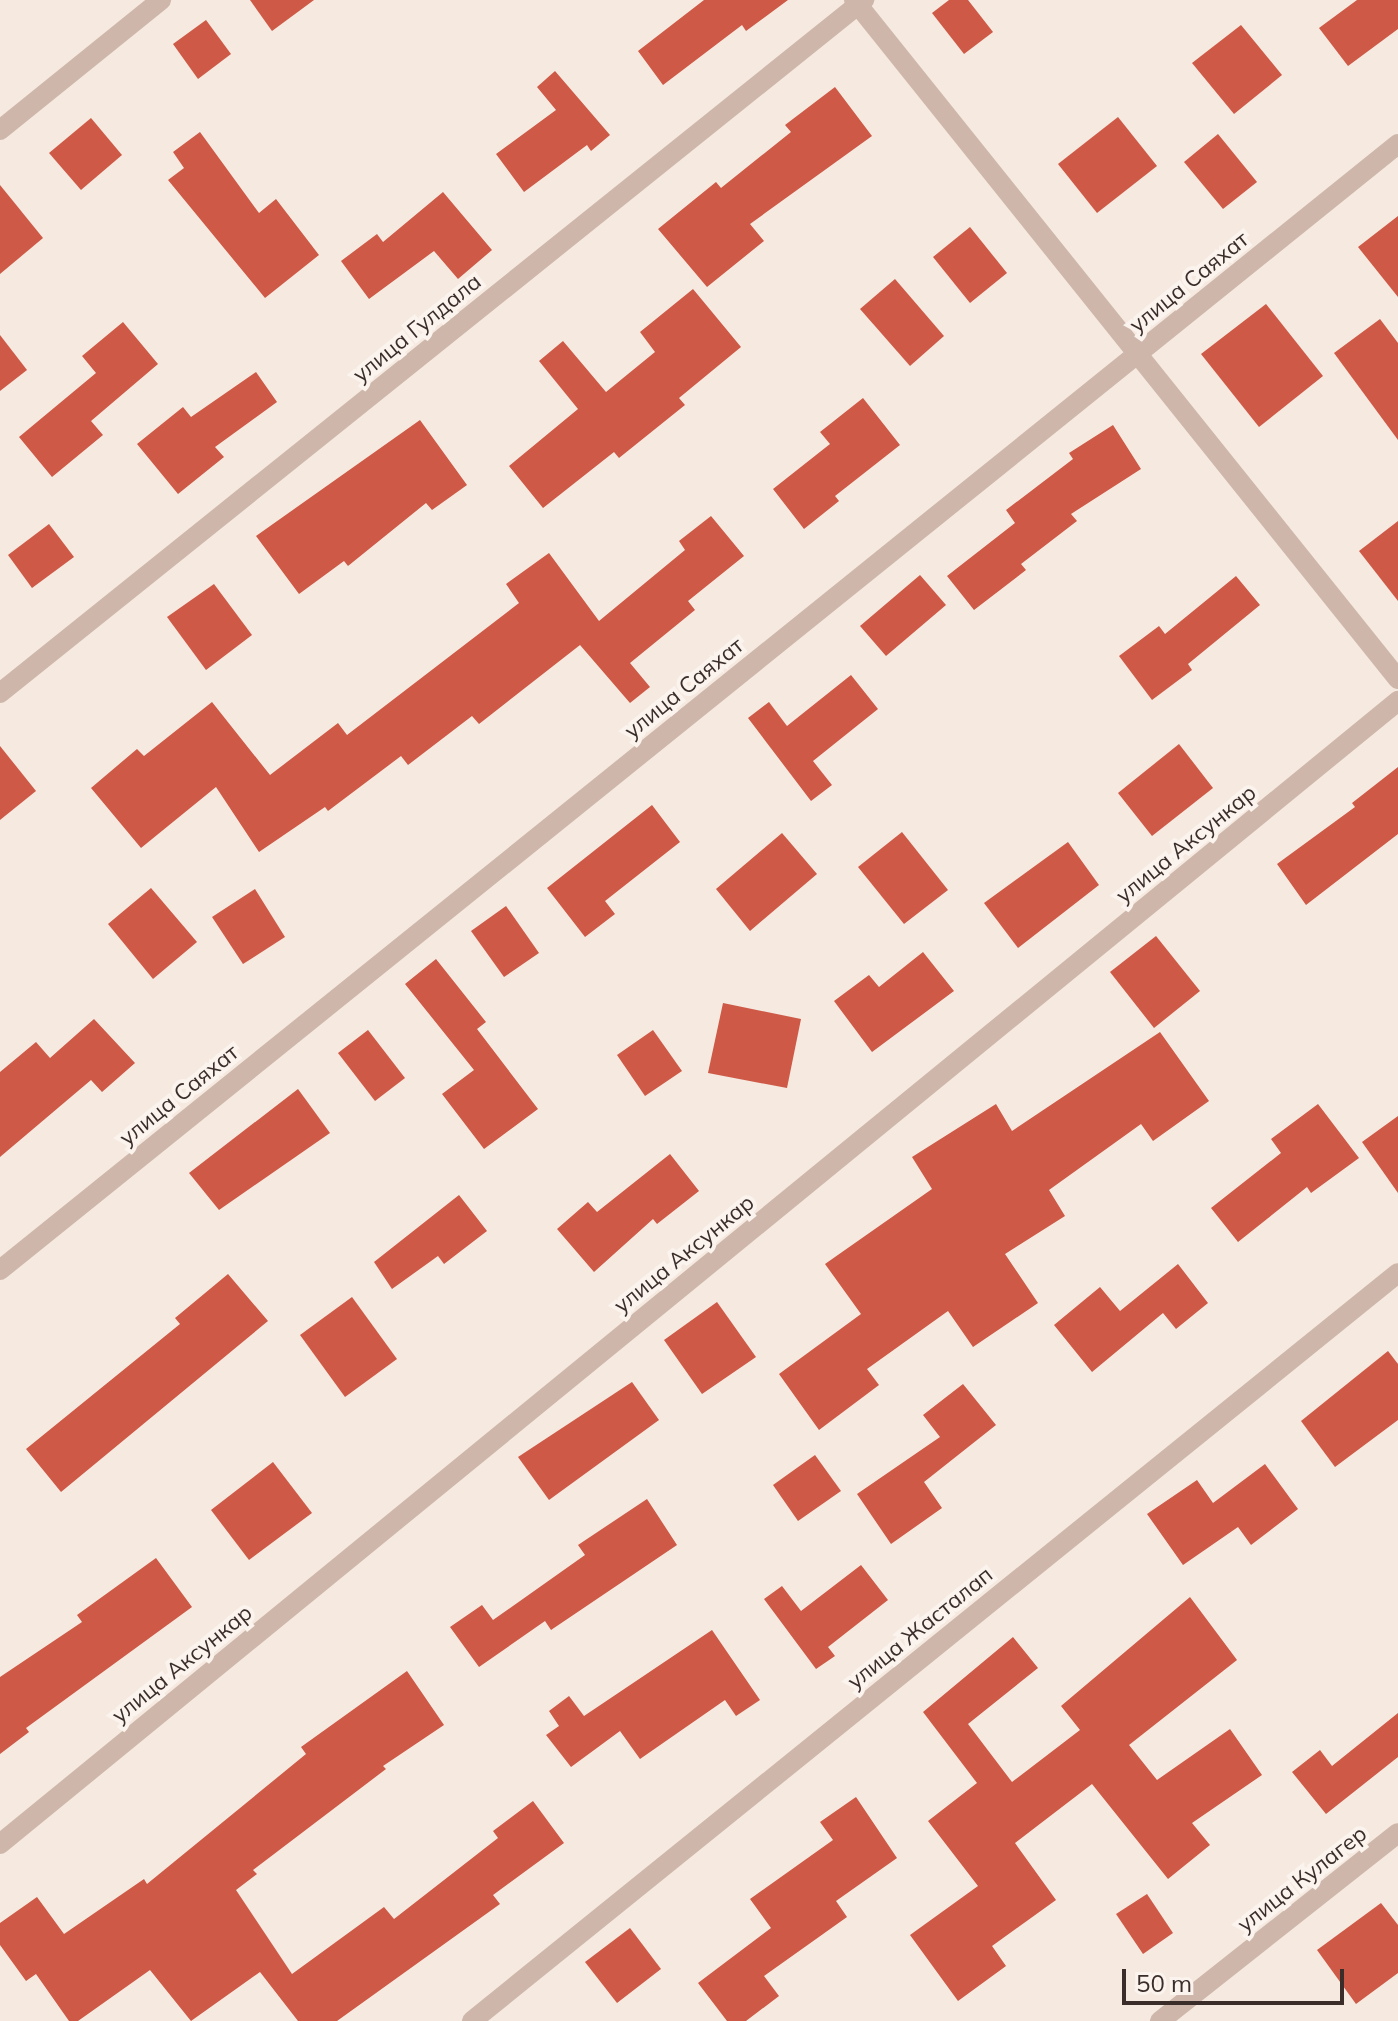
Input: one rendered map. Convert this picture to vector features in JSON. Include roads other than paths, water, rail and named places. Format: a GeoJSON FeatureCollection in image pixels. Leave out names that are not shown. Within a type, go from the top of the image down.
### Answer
{"type":"FeatureCollection","features":[{"type":"Feature","properties":{"kind":"street"},"geometry":{"type":"LineString","coordinates":[[0,130],[161,0]]}},
{"type":"Feature","properties":{"kind":"street"},"geometry":{"type":"LineString","coordinates":[[858,2],[1398,679]]}},
{"type":"Feature","properties":{"kind":"street","name":"улица Гулдала"},"geometry":{"type":"LineString","coordinates":[[0,693],[858,2]]}},
{"type":"Feature","properties":{"kind":"street","name":"улица Саяхат"},"geometry":{"type":"LineString","coordinates":[[0,1270],[1398,144]]}},
{"type":"Feature","properties":{"kind":"street","name":"улица Аксункар"},"geometry":{"type":"LineString","coordinates":[[0,1844],[1398,701]]}},
{"type":"Feature","properties":{"kind":"street","name":"улица Жасталап"},"geometry":{"type":"LineString","coordinates":[[472,2021],[1398,1273]]}},
{"type":"Feature","properties":{"kind":"street","name":"улица Кулагер"},"geometry":{"type":"LineString","coordinates":[[1160,2021],[1398,1833]]}}]}
